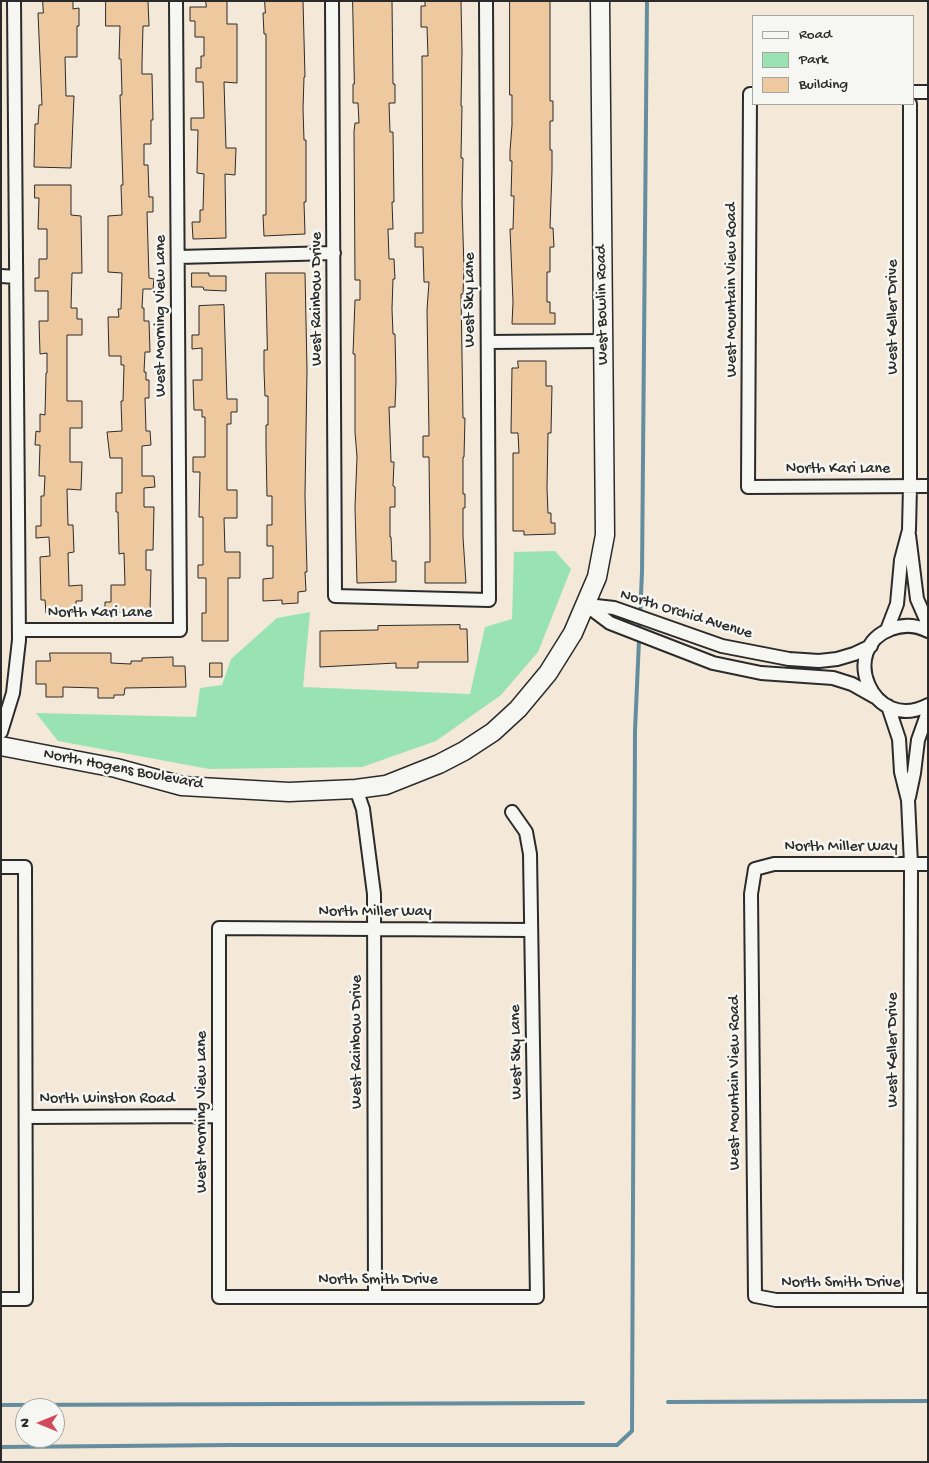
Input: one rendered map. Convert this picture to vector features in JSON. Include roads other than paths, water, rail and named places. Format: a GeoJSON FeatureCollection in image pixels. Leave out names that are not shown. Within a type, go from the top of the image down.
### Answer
{"type":"FeatureCollection","features":[{"type":"Feature","properties":{"kind":"street"},"geometry":{"type":"LineString","coordinates":[[1,732],[13,693],[19,630],[14,1]]}},
{"type":"Feature","properties":{"kind":"street","name":"West Morning View Lane"},"geometry":{"type":"LineString","coordinates":[[176,1],[180,630]]}},
{"type":"Feature","properties":{"kind":"street","name":"West Rainbow Drive"},"geometry":{"type":"LineString","coordinates":[[332,1],[335,596],[489,600]]}},
{"type":"Feature","properties":{"kind":"street","name":"West Sky Lane"},"geometry":{"type":"LineString","coordinates":[[486,1],[489,600]]}},
{"type":"Feature","properties":{"kind":"street","name":"West Bowlin Road"},"geometry":{"type":"LineString","coordinates":[[586,605],[597,578],[605,535],[600,1]]}},
{"type":"Feature","properties":{"kind":"street"},"geometry":{"type":"LineString","coordinates":[[914,92],[928,92]]}},
{"type":"Feature","properties":{"kind":"street","name":"West Mountain View Road"},"geometry":{"type":"LineString","coordinates":[[748,486],[751,94]]}},
{"type":"Feature","properties":{"kind":"street","name":"West Keller Drive"},"geometry":{"type":"LineString","coordinates":[[887,630],[897,604],[901,560],[908,530],[910,486],[910,105]]}},
{"type":"Feature","properties":{"kind":"street"},"geometry":{"type":"LineString","coordinates":[[178,257],[334,253]]}},
{"type":"Feature","properties":{"kind":"street"},"geometry":{"type":"LineString","coordinates":[[1,276],[16,276]]}},
{"type":"Feature","properties":{"kind":"street"},"geometry":{"type":"LineString","coordinates":[[488,342],[604,341]]}},
{"type":"Feature","properties":{"kind":"street","name":"North Kari Lane"},"geometry":{"type":"LineString","coordinates":[[748,486],[928,486]]}},
{"type":"Feature","properties":{"kind":"street","name":"West Keller Drive"},"geometry":{"type":"LineString","coordinates":[[908,530],[914,558],[917,599],[928,624]]}},
{"type":"Feature","properties":{"kind":"street","name":"North Orchid Avenue"},"geometry":{"type":"LineString","coordinates":[[586,605],[614,608],[722,646],[789,659],[819,661],[837,659],[871,646]]}},
{"type":"Feature","properties":{"kind":"street","name":"North Orchid Avenue"},"geometry":{"type":"LineString","coordinates":[[586,605],[610,623],[713,663],[761,674],[833,678],[852,684],[888,706]]}},
{"type":"Feature","properties":{"kind":"street","name":"North Hogens Boulevard"},"geometry":{"type":"LineString","coordinates":[[1,746],[116,768],[182,786],[289,792],[356,789],[386,784],[439,764],[464,751],[493,732],[518,709],[548,673],[573,633],[586,605]]}},
{"type":"Feature","properties":{"kind":"street"},"geometry":{"type":"LineString","coordinates":[[875,697],[868,685],[864,672],[866,658],[871,646],[878,637],[887,630],[898,626],[910,626],[928,631]]}},
{"type":"Feature","properties":{"kind":"street","name":"North Kari Lane"},"geometry":{"type":"LineString","coordinates":[[19,630],[180,630]]}},
{"type":"Feature","properties":{"kind":"street"},"geometry":{"type":"LineString","coordinates":[[888,706],[898,710],[910,711],[928,705]]}},
{"type":"Feature","properties":{"kind":"street","name":"West Keller Drive"},"geometry":{"type":"LineString","coordinates":[[888,706],[899,739],[901,772],[908,800],[911,864],[910,1300]]}},
{"type":"Feature","properties":{"kind":"street","name":"West Keller Drive"},"geometry":{"type":"LineString","coordinates":[[908,800],[918,740],[928,712]]}},
{"type":"Feature","properties":{"kind":"street","name":"West Rainbow Drive"},"geometry":{"type":"LineString","coordinates":[[356,789],[362,809],[374,894],[375,1297]]}},
{"type":"Feature","properties":{"kind":"street","name":"West Sky Lane"},"geometry":{"type":"LineString","coordinates":[[512,812],[526,832],[530,854],[537,1297]]}},
{"type":"Feature","properties":{"kind":"street","name":"North Miller Way"},"geometry":{"type":"LineString","coordinates":[[755,869],[774,864],[928,864]]}},
{"type":"Feature","properties":{"kind":"street"},"geometry":{"type":"LineString","coordinates":[[1,867],[25,867],[26,1117],[26,1299],[1,1299]]}},
{"type":"Feature","properties":{"kind":"street","name":"West Mountain View Road"},"geometry":{"type":"LineString","coordinates":[[755,869],[751,894],[755,1296]]}},
{"type":"Feature","properties":{"kind":"street","name":"West Morning View Lane"},"geometry":{"type":"LineString","coordinates":[[219,928],[219,1297]]}},
{"type":"Feature","properties":{"kind":"street","name":"North Miller Way"},"geometry":{"type":"LineString","coordinates":[[219,928],[531,930]]}},
{"type":"Feature","properties":{"kind":"street","name":"North Winston Road"},"geometry":{"type":"LineString","coordinates":[[26,1117],[219,1116]]}},
{"type":"Feature","properties":{"kind":"street","name":"North Smith Drive"},"geometry":{"type":"LineString","coordinates":[[755,1296],[776,1300],[928,1300]]}},
{"type":"Feature","properties":{"kind":"street","name":"North Smith Drive"},"geometry":{"type":"LineString","coordinates":[[219,1297],[537,1297]]}},
{"type":"Feature","properties":{"kind":"waterway"},"geometry":{"type":"LineString","coordinates":[[1,1447],[617,1445],[632,1431],[635,731],[642,572],[647,1]]}},
{"type":"Feature","properties":{"kind":"waterway"},"geometry":{"type":"LineString","coordinates":[[668,1402],[928,1401]]}},
{"type":"Feature","properties":{"kind":"waterway"},"geometry":{"type":"LineString","coordinates":[[1,1405],[583,1403]]}}]}
